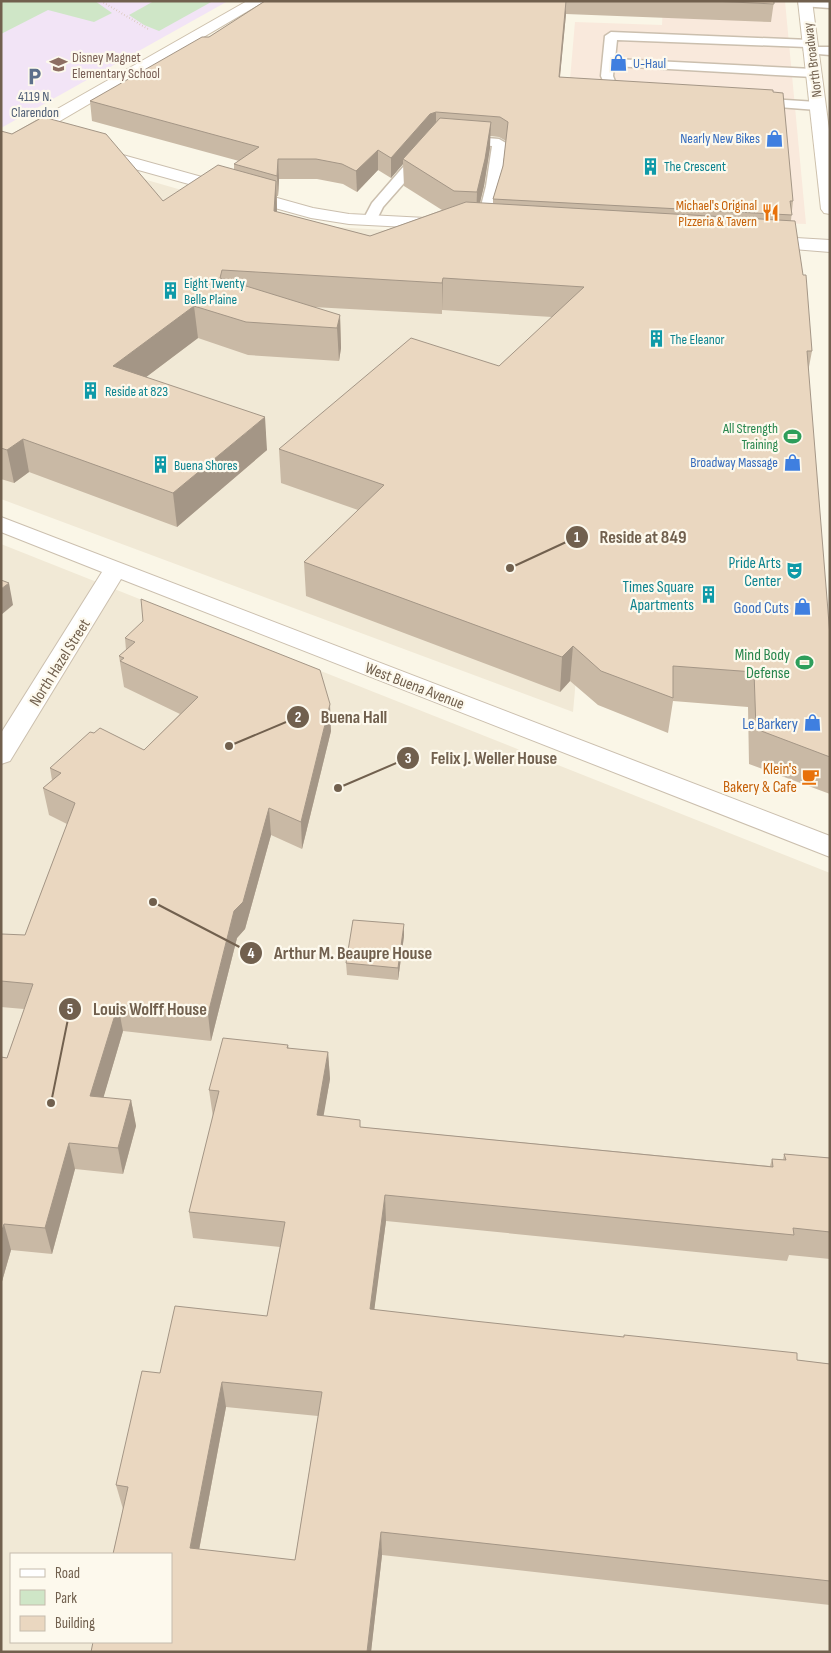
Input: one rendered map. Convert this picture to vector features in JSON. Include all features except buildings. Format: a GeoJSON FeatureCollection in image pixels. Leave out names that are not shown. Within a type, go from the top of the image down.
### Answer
{"type":"FeatureCollection","features":[{"type":"Feature","properties":{"kind":"street"},"geometry":{"type":"LineString","coordinates":[[2,147],[258,1]]}},
{"type":"Feature","properties":{"kind":"street","name":"North Broadway"},"geometry":{"type":"LineString","coordinates":[[805,3],[830,209]]}},
{"type":"Feature","properties":{"kind":"street"},"geometry":{"type":"LineString","coordinates":[[28,133],[46,138]]}},
{"type":"Feature","properties":{"kind":"street"},"geometry":{"type":"LineString","coordinates":[[74,146],[310,213],[370,220],[502,228]]}},
{"type":"Feature","properties":{"kind":"street"},"geometry":{"type":"LineString","coordinates":[[747,241],[830,246]]}},
{"type":"Feature","properties":{"kind":"street","name":"West Buena Avenue"},"geometry":{"type":"LineString","coordinates":[[1,524],[830,847]]}},
{"type":"Feature","properties":{"kind":"street","name":"North Hazel Street"},"geometry":{"type":"LineString","coordinates":[[1,755],[116,569]]}},
{"type":"Feature","properties":{"kind":"lane"},"geometry":{"type":"LineString","coordinates":[[805,3],[830,5]]}},
{"type":"Feature","properties":{"kind":"lane"},"geometry":{"type":"LineString","coordinates":[[640,96],[621,95],[613,92],[607,76],[611,36],[810,47],[830,51]]}},
{"type":"Feature","properties":{"kind":"lane"},"geometry":{"type":"LineString","coordinates":[[608,62],[813,73]]}},
{"type":"Feature","properties":{"kind":"lane"},"geometry":{"type":"LineString","coordinates":[[746,101],[817,106]]}},
{"type":"Feature","properties":{"kind":"lane"},"geometry":{"type":"LineString","coordinates":[[445,138],[499,143],[493,186],[472,226]]}},
{"type":"Feature","properties":{"kind":"lane"},"geometry":{"type":"LineString","coordinates":[[370,220],[377,206],[429,145]]}},
{"type":"Feature","properties":{"kind":"path"},"geometry":{"type":"LineString","coordinates":[[101,1],[151,31]]}},
{"type":"Feature","properties":{"kind":"shaded area","name":"Disney Magnet Elementary School"},"geometry":{"type":"Polygon","coordinates":[[[1,1],[228,1],[1,128],[1,1]]]}},
{"type":"Feature","properties":{"kind":"shaded area"},"geometry":{"type":"Polygon","coordinates":[[[663,1],[785,1],[806,224],[686,219],[570,79],[575,22],[662,25],[663,1]]]}},
{"type":"Feature","properties":{"kind":"shaded area"},"geometry":{"type":"Polygon","coordinates":[[[36,148],[275,217],[334,227],[649,246],[594,480],[573,712],[1,499],[1,163],[36,148]]]}},
{"type":"Feature","properties":{"kind":"shaded area"},"geometry":{"type":"Polygon","coordinates":[[[1,544],[830,873],[830,1652],[1,1652],[1,544]]]}},
{"type":"Feature","properties":{"kind":"green space"},"geometry":{"type":"Polygon","coordinates":[[[1,1],[95,1],[112,13],[94,22],[48,10],[1,34],[1,1]]]}},
{"type":"Feature","properties":{"kind":"green space"},"geometry":{"type":"Polygon","coordinates":[[[154,1],[213,1],[159,31],[144,25],[129,15],[154,1]]]}},
{"type":"Feature","properties":{"kind":"place","name":"U-Haul"},"geometry":{"type":"Point","coordinates":[619,63]}},
{"type":"Feature","properties":{"kind":"place","name":"Disney Magnet Elementary School"},"geometry":{"type":"Point","coordinates":[58,65]}},
{"type":"Feature","properties":{"kind":"place","name":"4119 N. Clarendon"},"geometry":{"type":"Point","coordinates":[35,76]}},
{"type":"Feature","properties":{"kind":"place","name":"Nearly New Bikes"},"geometry":{"type":"Point","coordinates":[774,138]}},
{"type":"Feature","properties":{"kind":"place","name":"The Crescent"},"geometry":{"type":"Point","coordinates":[650,166]}},
{"type":"Feature","properties":{"kind":"place","name":"Michael's Original PIzzeria & Tavern"},"geometry":{"type":"Point","coordinates":[771,213]}},
{"type":"Feature","properties":{"kind":"place","name":"Eight Twenty Belle Plaine"},"geometry":{"type":"Point","coordinates":[170,291]}},
{"type":"Feature","properties":{"kind":"place","name":"The Eleanor"},"geometry":{"type":"Point","coordinates":[656,339]}},
{"type":"Feature","properties":{"kind":"place","name":"Reside at 823"},"geometry":{"type":"Point","coordinates":[91,391]}},
{"type":"Feature","properties":{"kind":"place","name":"All Strength Training"},"geometry":{"type":"Point","coordinates":[792,436]}},
{"type":"Feature","properties":{"kind":"place","name":"Broadway Massage"},"geometry":{"type":"Point","coordinates":[792,462]}},
{"type":"Feature","properties":{"kind":"place","name":"Buena Shores"},"geometry":{"type":"Point","coordinates":[160,465]}},
{"type":"Feature","properties":{"kind":"place","name":"Reside at 849"},"geometry":{"type":"Point","coordinates":[510,568]}},
{"type":"Feature","properties":{"kind":"place","name":"Pride Arts Center"},"geometry":{"type":"Point","coordinates":[795,571]}},
{"type":"Feature","properties":{"kind":"place","name":"Times Square Apartments"},"geometry":{"type":"Point","coordinates":[708,595]}},
{"type":"Feature","properties":{"kind":"place","name":"Good Cuts"},"geometry":{"type":"Point","coordinates":[803,607]}},
{"type":"Feature","properties":{"kind":"place","name":"Mind Body Defense"},"geometry":{"type":"Point","coordinates":[804,663]}},
{"type":"Feature","properties":{"kind":"place","name":"Le Barkery"},"geometry":{"type":"Point","coordinates":[812,723]}},
{"type":"Feature","properties":{"kind":"place","name":"Buena Hall"},"geometry":{"type":"Point","coordinates":[229,746]}},
{"type":"Feature","properties":{"kind":"place","name":"Klein's Bakery & Cafe"},"geometry":{"type":"Point","coordinates":[811,777]}},
{"type":"Feature","properties":{"kind":"place","name":"Felix J. Weller House"},"geometry":{"type":"Point","coordinates":[338,788]}},
{"type":"Feature","properties":{"kind":"place","name":"Arthur M. Beaupre House"},"geometry":{"type":"Point","coordinates":[153,902]}},
{"type":"Feature","properties":{"kind":"place","name":"Louis Wolff House"},"geometry":{"type":"Point","coordinates":[51,1103]}}]}
